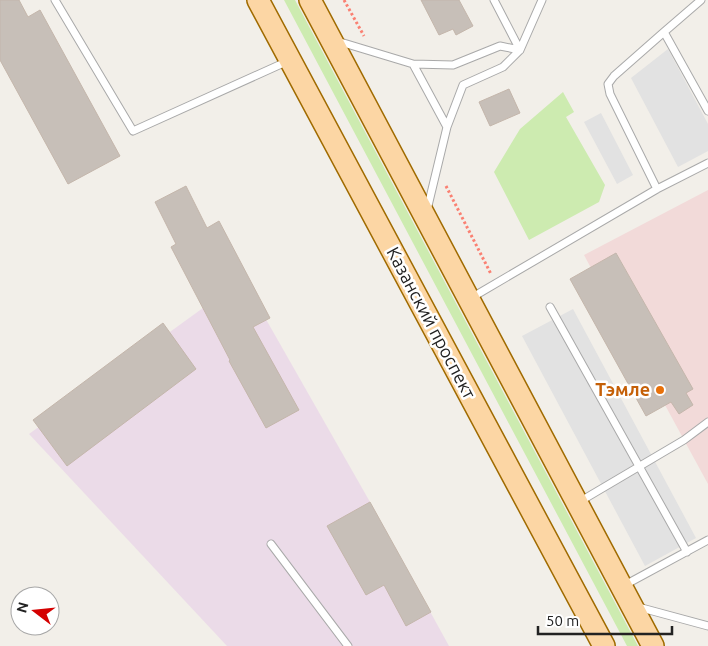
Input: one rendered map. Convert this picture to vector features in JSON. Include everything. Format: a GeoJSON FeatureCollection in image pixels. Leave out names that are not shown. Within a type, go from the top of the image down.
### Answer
{"type":"FeatureCollection","features":[{"type":"Feature","properties":{"kind":"main road","name":"Казанский проспект"},"geometry":{"type":"LineString","coordinates":[[258,0],[604,646]]}},
{"type":"Feature","properties":{"kind":"main road"},"geometry":{"type":"LineString","coordinates":[[310,0],[653,646]]}},
{"type":"Feature","properties":{"kind":"lane"},"geometry":{"type":"LineString","coordinates":[[55,0],[133,131],[291,60]]}},
{"type":"Feature","properties":{"kind":"lane"},"geometry":{"type":"LineString","coordinates":[[494,0],[520,50]]}},
{"type":"Feature","properties":{"kind":"lane"},"geometry":{"type":"LineString","coordinates":[[425,218],[447,127],[463,85],[503,67],[520,50],[542,0]]}},
{"type":"Feature","properties":{"kind":"lane"},"geometry":{"type":"LineString","coordinates":[[657,189],[610,94],[608,84],[614,76],[701,0]]}},
{"type":"Feature","properties":{"kind":"lane"},"geometry":{"type":"LineString","coordinates":[[664,32],[708,111]]}},
{"type":"Feature","properties":{"kind":"lane"},"geometry":{"type":"LineString","coordinates":[[331,39],[413,64],[453,65],[500,46],[520,50]]}},
{"type":"Feature","properties":{"kind":"lane"},"geometry":{"type":"LineString","coordinates":[[413,64],[447,127]]}},
{"type":"Feature","properties":{"kind":"lane"},"geometry":{"type":"LineString","coordinates":[[468,300],[657,189],[708,163]]}},
{"type":"Feature","properties":{"kind":"lane"},"geometry":{"type":"LineString","coordinates":[[550,307],[687,552]]}},
{"type":"Feature","properties":{"kind":"lane"},"geometry":{"type":"LineString","coordinates":[[577,503],[684,440],[708,422]]}},
{"type":"Feature","properties":{"kind":"lane"},"geometry":{"type":"LineString","coordinates":[[626,596],[687,552],[708,540]]}},
{"type":"Feature","properties":{"kind":"lane"},"geometry":{"type":"LineString","coordinates":[[271,544],[348,646]]}},
{"type":"Feature","properties":{"kind":"lane"},"geometry":{"type":"LineString","coordinates":[[626,596],[708,626]]}},
{"type":"Feature","properties":{"kind":"path"},"geometry":{"type":"LineString","coordinates":[[344,0],[372,52]]}},
{"type":"Feature","properties":{"kind":"path"},"geometry":{"type":"LineString","coordinates":[[437,169],[496,283]]}},
{"type":"Feature","properties":{"kind":"shaded area"},"geometry":{"type":"Polygon","coordinates":[[[668,49],[708,124],[708,151],[678,167],[631,78],[668,49]]]}},
{"type":"Feature","properties":{"kind":"shaded area"},"geometry":{"type":"Polygon","coordinates":[[[601,113],[633,175],[617,184],[584,122],[601,113]]]}},
{"type":"Feature","properties":{"kind":"shaded area"},"geometry":{"type":"Polygon","coordinates":[[[708,190],[708,484],[665,405],[692,389],[617,254],[591,268],[584,255],[708,190]]]}},
{"type":"Feature","properties":{"kind":"shaded area"},"geometry":{"type":"Polygon","coordinates":[[[243,279],[370,502],[449,646],[227,646],[29,434],[243,279]]]}},
{"type":"Feature","properties":{"kind":"shaded area"},"geometry":{"type":"Polygon","coordinates":[[[573,309],[696,538],[645,566],[522,336],[573,309]]]}},
{"type":"Feature","properties":{"kind":"green space"},"geometry":{"type":"Polygon","coordinates":[[[284,0],[295,0],[638,646],[627,646],[284,0]]]}},
{"type":"Feature","properties":{"kind":"green space"},"geometry":{"type":"Polygon","coordinates":[[[563,92],[574,112],[566,117],[605,185],[599,202],[529,240],[494,172],[520,129],[563,92]]]}},
{"type":"Feature","properties":{"kind":"building"},"geometry":{"type":"Polygon","coordinates":[[[0,0],[19,0],[28,17],[40,10],[120,156],[68,184],[0,60],[0,0]]]}},
{"type":"Feature","properties":{"kind":"building"},"geometry":{"type":"Polygon","coordinates":[[[421,0],[459,0],[473,26],[456,35],[453,29],[439,35],[421,0]]]}},
{"type":"Feature","properties":{"kind":"building"},"geometry":{"type":"Polygon","coordinates":[[[509,89],[520,113],[490,126],[479,102],[509,89]]]}},
{"type":"Feature","properties":{"kind":"building"},"geometry":{"type":"Polygon","coordinates":[[[186,186],[207,228],[219,221],[270,318],[253,327],[299,410],[266,428],[229,361],[171,247],[176,244],[155,202],[186,186]]]}},
{"type":"Feature","properties":{"kind":"building"},"geometry":{"type":"Polygon","coordinates":[[[616,253],[693,389],[686,393],[693,405],[679,414],[671,402],[646,416],[570,279],[616,253]]]}},
{"type":"Feature","properties":{"kind":"building"},"geometry":{"type":"Polygon","coordinates":[[[163,323],[196,369],[67,466],[33,420],[163,323]]]}},
{"type":"Feature","properties":{"kind":"building"},"geometry":{"type":"Polygon","coordinates":[[[370,502],[431,612],[406,626],[384,585],[366,595],[327,526],[370,502]]]}},
{"type":"Feature","properties":{"kind":"place","name":"Тэмле"},"geometry":{"type":"Point","coordinates":[660,390]}}]}
